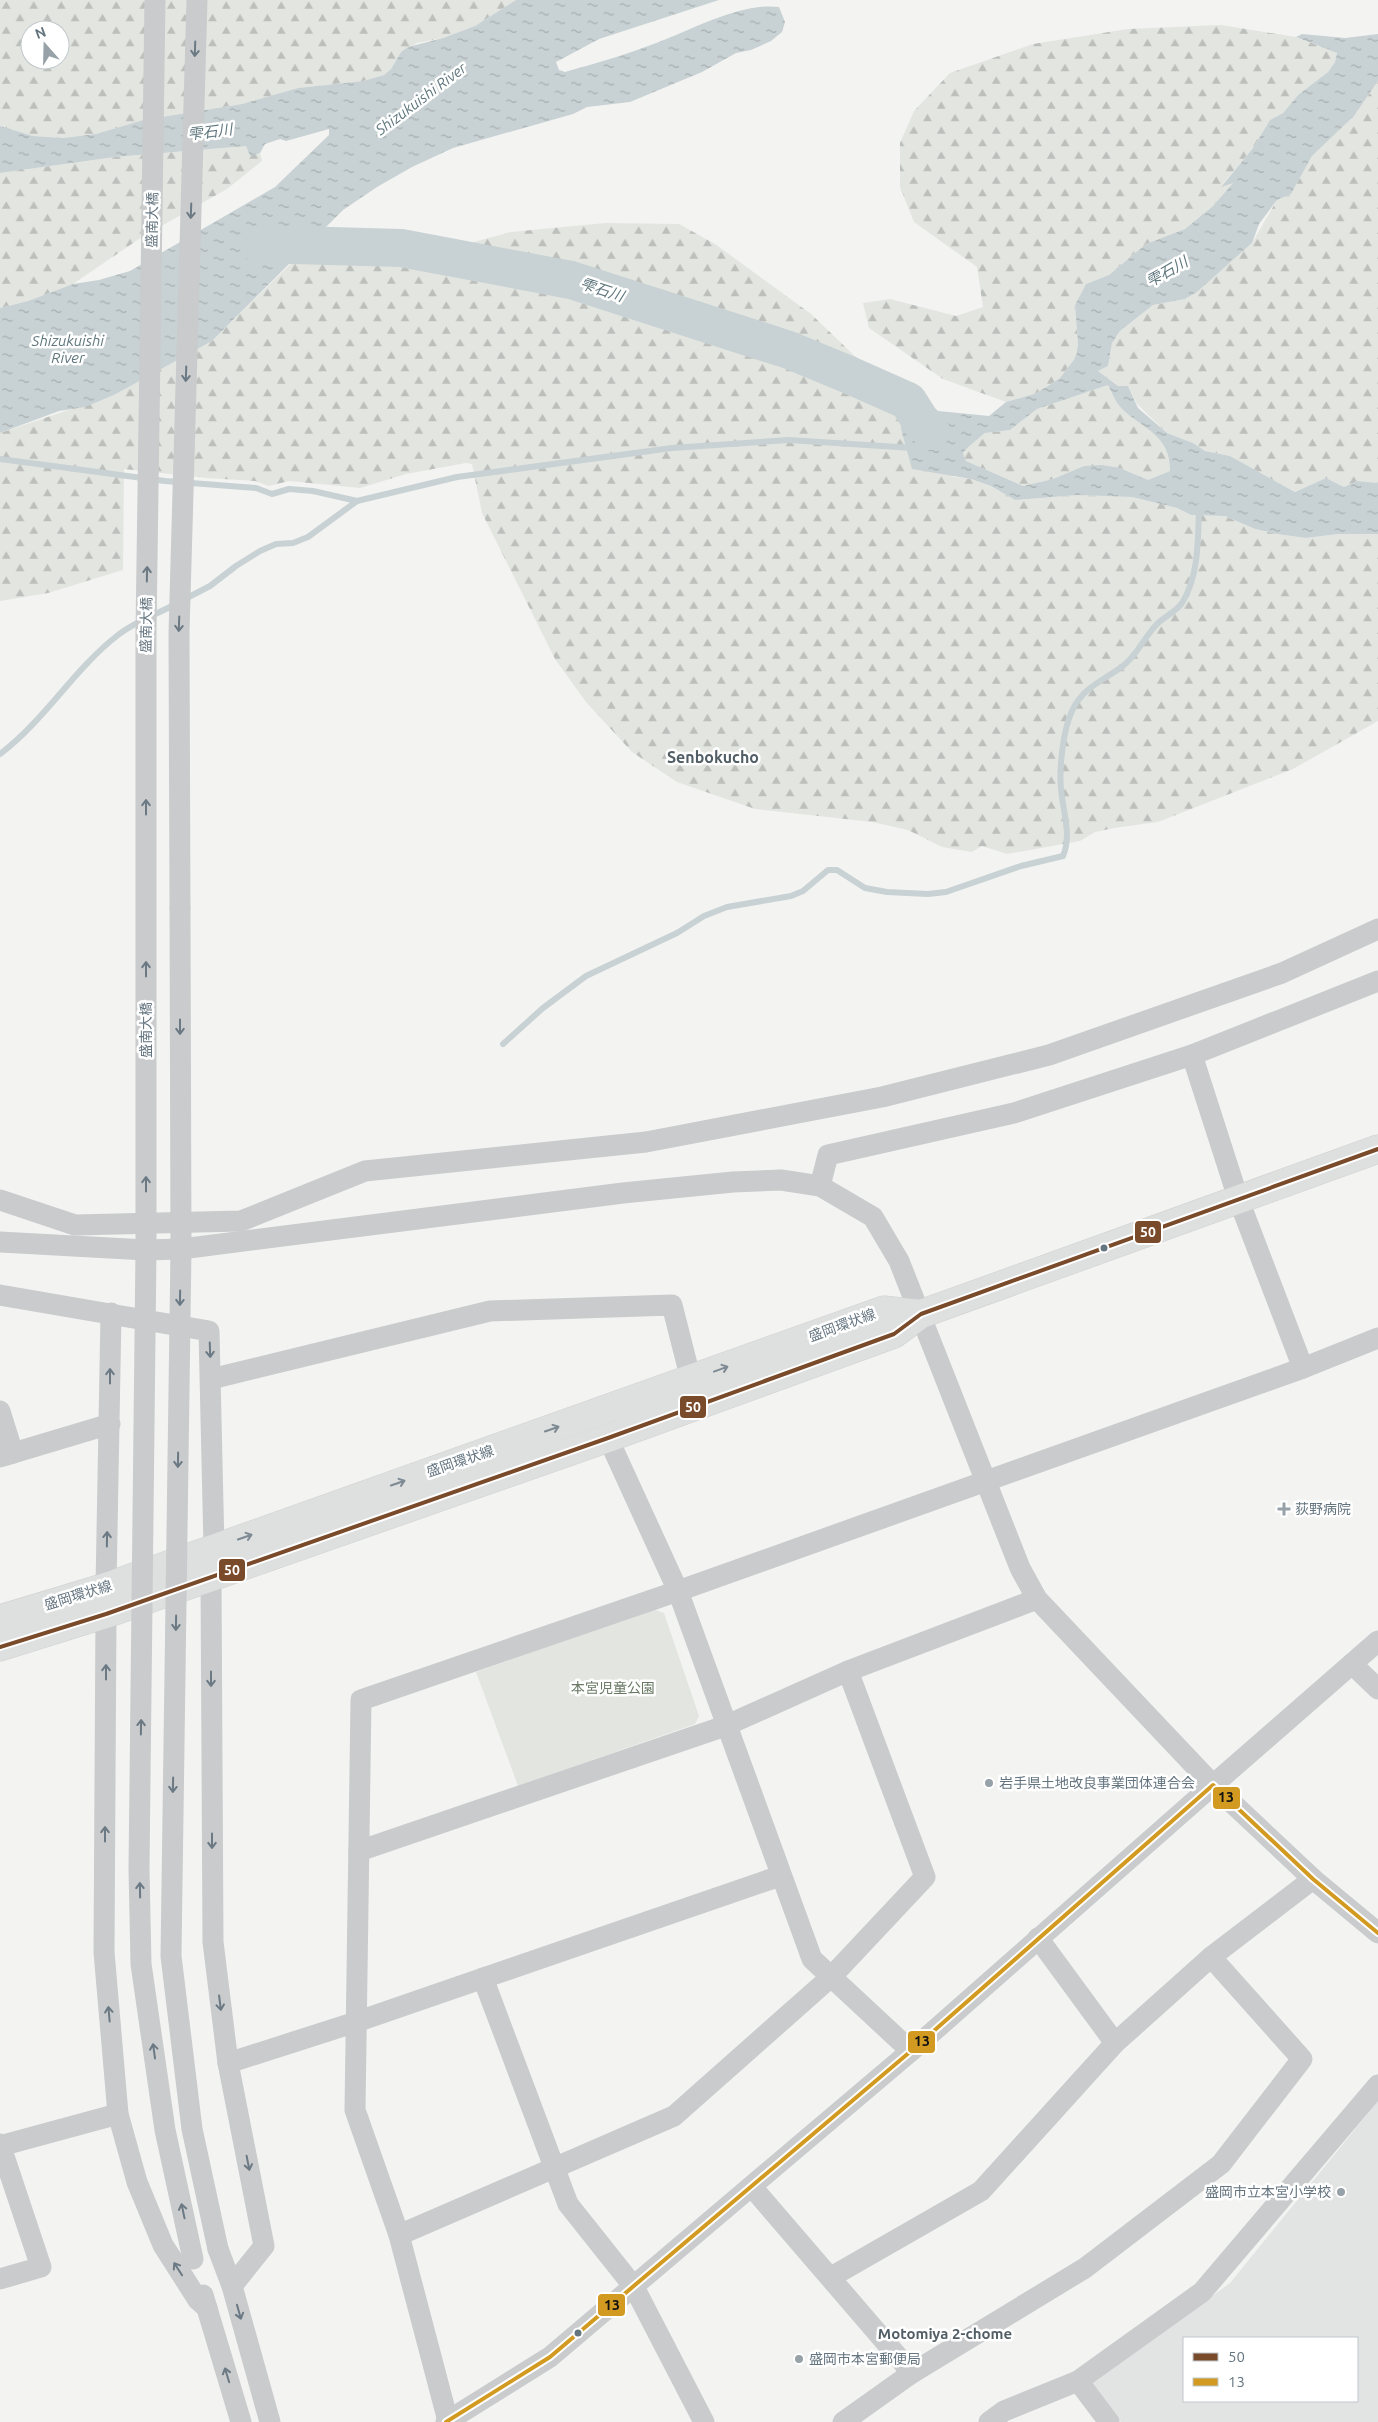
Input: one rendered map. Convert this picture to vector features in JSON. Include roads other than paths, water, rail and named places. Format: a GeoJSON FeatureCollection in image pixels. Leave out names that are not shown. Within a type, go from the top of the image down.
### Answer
{"type":"FeatureCollection","features":[{"type":"Feature","properties":{"kind":"main road","name":"盛岡環状線"},"geometry":{"type":"LineString","coordinates":[[0,1647],[106,1614],[608,1438],[894,1334],[921,1314],[1378,1149]]}},
{"type":"Feature","properties":{"kind":"main road","name":"盛岡環状線"},"geometry":{"type":"LineString","coordinates":[[0,1619],[106,1587],[884,1310],[921,1314]]}},
{"type":"Feature","properties":{"kind":"street","name":"盛南大橋"},"geometry":{"type":"LineString","coordinates":[[156,0],[146,632],[146,1250],[139,1869],[142,1964],[165,2130],[193,2259],[241,2422]]}},
{"type":"Feature","properties":{"kind":"street"},"geometry":{"type":"LineString","coordinates":[[197,0],[179,633],[181,1249],[171,1956],[192,2129],[218,2249],[232,2286],[270,2422]]}},
{"type":"Feature","properties":{"kind":"street"},"geometry":{"type":"LineString","coordinates":[[0,1200],[75,1225],[241,1220],[365,1171],[646,1142],[882,1097],[1049,1055],[1282,973],[1378,929]]}},
{"type":"Feature","properties":{"kind":"street"},"geometry":{"type":"LineString","coordinates":[[820,1186],[828,1155],[1014,1113],[1192,1055],[1378,981]]}},
{"type":"Feature","properties":{"kind":"street"},"geometry":{"type":"LineString","coordinates":[[1192,1055],[1238,1198],[1303,1368]]}},
{"type":"Feature","properties":{"kind":"street"},"geometry":{"type":"LineString","coordinates":[[0,1242],[146,1250],[181,1249],[733,1182],[781,1180],[820,1186],[873,1217],[899,1261],[1020,1568],[1037,1599],[1213,1785],[1313,1879],[1378,1933]]}},
{"type":"Feature","properties":{"kind":"street"},"geometry":{"type":"LineString","coordinates":[[0,1295],[209,1331],[214,1548]]}},
{"type":"Feature","properties":{"kind":"street"},"geometry":{"type":"LineString","coordinates":[[211,1379],[490,1311],[672,1305],[691,1380]]}},
{"type":"Feature","properties":{"kind":"street"},"geometry":{"type":"LineString","coordinates":[[106,1587],[111,1313]]}},
{"type":"Feature","properties":{"kind":"street"},"geometry":{"type":"LineString","coordinates":[[1378,1338],[1303,1368],[678,1591],[361,1700],[355,2110],[399,2236],[447,2421],[550,2357],[634,2287],[912,2052],[1038,1938],[1378,1641]]}},
{"type":"Feature","properties":{"kind":"street"},"geometry":{"type":"LineString","coordinates":[[0,1411],[6,1455],[110,1424]]}},
{"type":"Feature","properties":{"kind":"street"},"geometry":{"type":"LineString","coordinates":[[608,1438],[678,1591],[725,1726],[812,1959],[912,2052]]}},
{"type":"Feature","properties":{"kind":"street"},"geometry":{"type":"LineString","coordinates":[[211,1577],[213,1942],[228,2063],[264,2246],[232,2286]]}},
{"type":"Feature","properties":{"kind":"street"},"geometry":{"type":"LineString","coordinates":[[359,1851],[725,1726],[848,1671],[1037,1599]]}},
{"type":"Feature","properties":{"kind":"street"},"geometry":{"type":"LineString","coordinates":[[106,1614],[104,1952],[118,2114],[137,2182],[163,2245],[198,2300],[207,2308]]}},
{"type":"Feature","properties":{"kind":"street"},"geometry":{"type":"LineString","coordinates":[[1352,1664],[1378,1689]]}},
{"type":"Feature","properties":{"kind":"street"},"geometry":{"type":"LineString","coordinates":[[399,2236],[674,2116],[832,1976],[925,1877],[848,1671]]}},
{"type":"Feature","properties":{"kind":"street"},"geometry":{"type":"LineString","coordinates":[[228,2063],[356,2022],[780,1876]]}},
{"type":"Feature","properties":{"kind":"street"},"geometry":{"type":"LineString","coordinates":[[831,2277],[981,2191],[1115,2042],[1211,1957],[1313,1879]]}},
{"type":"Feature","properties":{"kind":"street"},"geometry":{"type":"LineString","coordinates":[[1038,1938],[1115,2042]]}},
{"type":"Feature","properties":{"kind":"street"},"geometry":{"type":"LineString","coordinates":[[843,2422],[912,2373],[1085,2268],[1221,2164],[1302,2059],[1211,1957]]}},
{"type":"Feature","properties":{"kind":"street"},"geometry":{"type":"LineString","coordinates":[[483,1978],[568,2204],[634,2287],[704,2422]]}},
{"type":"Feature","properties":{"kind":"street"},"geometry":{"type":"LineString","coordinates":[[989,2422],[1004,2411],[1078,2381],[1202,2292],[1378,2086]]}},
{"type":"Feature","properties":{"kind":"street"},"geometry":{"type":"LineString","coordinates":[[0,2279],[41,2267],[0,2145],[118,2114]]}},
{"type":"Feature","properties":{"kind":"street"},"geometry":{"type":"LineString","coordinates":[[752,2187],[912,2373]]}},
{"type":"Feature","properties":{"kind":"street"},"geometry":{"type":"LineString","coordinates":[[1078,2381],[1109,2422]]}},
{"type":"Feature","properties":{"kind":"water","name":"Shizukuishi River"},"geometry":{"type":"Polygon","coordinates":[[[516,0],[719,0],[599,39],[556,62],[559,70],[565,72],[659,42],[734,12],[765,7],[779,7],[785,22],[782,32],[771,41],[751,50],[736,53],[702,72],[630,102],[587,107],[573,114],[453,148],[412,167],[377,187],[343,210],[212,341],[116,394],[85,407],[59,411],[0,433],[0,308],[28,301],[73,284],[99,280],[130,271],[275,187],[329,135],[329,129],[286,141],[280,139],[265,144],[260,153],[250,156],[246,146],[115,157],[0,173],[0,126],[33,136],[63,138],[96,134],[143,120],[242,104],[298,88],[363,81],[384,75],[391,69],[401,52],[408,47],[443,38],[475,26],[516,0]]]}},
{"type":"Feature","properties":{"kind":"water"},"geometry":{"type":"Polygon","coordinates":[[[1302,34],[1345,38],[1378,34],[1378,81],[1354,116],[1312,156],[1291,194],[1277,200],[1259,224],[1252,243],[1197,292],[1185,299],[1153,305],[1120,331],[1112,343],[1108,366],[1098,371],[1118,386],[1128,386],[1138,408],[1167,433],[1193,443],[1205,451],[1230,456],[1295,492],[1326,478],[1344,487],[1357,481],[1378,483],[1378,534],[1338,534],[1306,538],[1277,534],[1255,529],[1225,516],[1191,515],[1177,508],[1132,497],[1078,495],[1015,500],[991,486],[971,479],[912,469],[901,429],[901,422],[907,416],[907,411],[901,404],[882,403],[880,401],[902,393],[908,388],[914,394],[918,409],[989,416],[1006,402],[1034,394],[1060,378],[1076,357],[1078,344],[1075,305],[1086,284],[1109,275],[1146,244],[1185,229],[1213,206],[1233,183],[1221,187],[1253,148],[1270,120],[1283,113],[1298,95],[1328,72],[1335,62],[1337,53],[1296,37],[1302,34]],[[1108,385],[1037,409],[1010,430],[985,433],[963,453],[966,461],[1023,486],[1053,479],[1084,466],[1102,465],[1120,468],[1148,480],[1170,471],[1166,449],[1161,441],[1122,409],[1108,385]]]}},
{"type":"Feature","properties":{"kind":"waterway","name":"雫石川"},"geometry":{"type":"LineString","coordinates":[[259,244],[401,248],[571,280],[789,350],[847,374],[908,401],[920,420],[931,431]]}},
{"type":"Feature","properties":{"kind":"waterway"},"geometry":{"type":"LineString","coordinates":[[185,599],[210,586],[260,551],[276,544],[293,543],[308,537],[357,501],[457,477],[672,448],[789,440],[913,448]]}},
{"type":"Feature","properties":{"kind":"waterway"},"geometry":{"type":"LineString","coordinates":[[0,459],[165,481],[256,488],[272,494],[289,489],[313,491],[357,501]]}},
{"type":"Feature","properties":{"kind":"waterway"},"geometry":{"type":"LineString","coordinates":[[503,1044],[543,1008],[586,976],[677,933],[704,916],[727,907],[791,896],[803,891],[828,870],[837,870],[865,888],[887,892],[928,894],[946,892],[1021,866],[1063,856],[1066,848],[1067,832],[1061,789],[1062,749],[1072,711],[1076,703],[1088,690],[1128,662],[1156,625],[1182,603],[1188,592],[1195,569],[1199,507]]}},
{"type":"Feature","properties":{"kind":"waterway"},"geometry":{"type":"LineString","coordinates":[[0,754],[31,726],[102,648],[131,626],[176,604]]}},
{"type":"Feature","properties":{"kind":"place","name":"荻野病院"},"geometry":{"type":"Point","coordinates":[1284,1509]}},
{"type":"Feature","properties":{"kind":"place","name":"岩手県土地改良事業団体連合会"},"geometry":{"type":"Point","coordinates":[989,1783]}},
{"type":"Feature","properties":{"kind":"place","name":"盛岡市立本宮小学校"},"geometry":{"type":"Point","coordinates":[1341,2192]}},
{"type":"Feature","properties":{"kind":"place","name":"盛岡市本宮郵便局"},"geometry":{"type":"Point","coordinates":[799,2359]}},
{"type":"Feature","properties":{"kind":"district","name":"Senbokucho"},"geometry":{"type":"Point","coordinates":[713,757]}},
{"type":"Feature","properties":{"kind":"district","name":"Motomiya 2-chome"},"geometry":{"type":"Point","coordinates":[945,2334]}},
{"type":"Feature","properties":{"kind":"park label","name":"本宮児童公園"},"geometry":{"type":"Point","coordinates":[613,1688]}}]}
